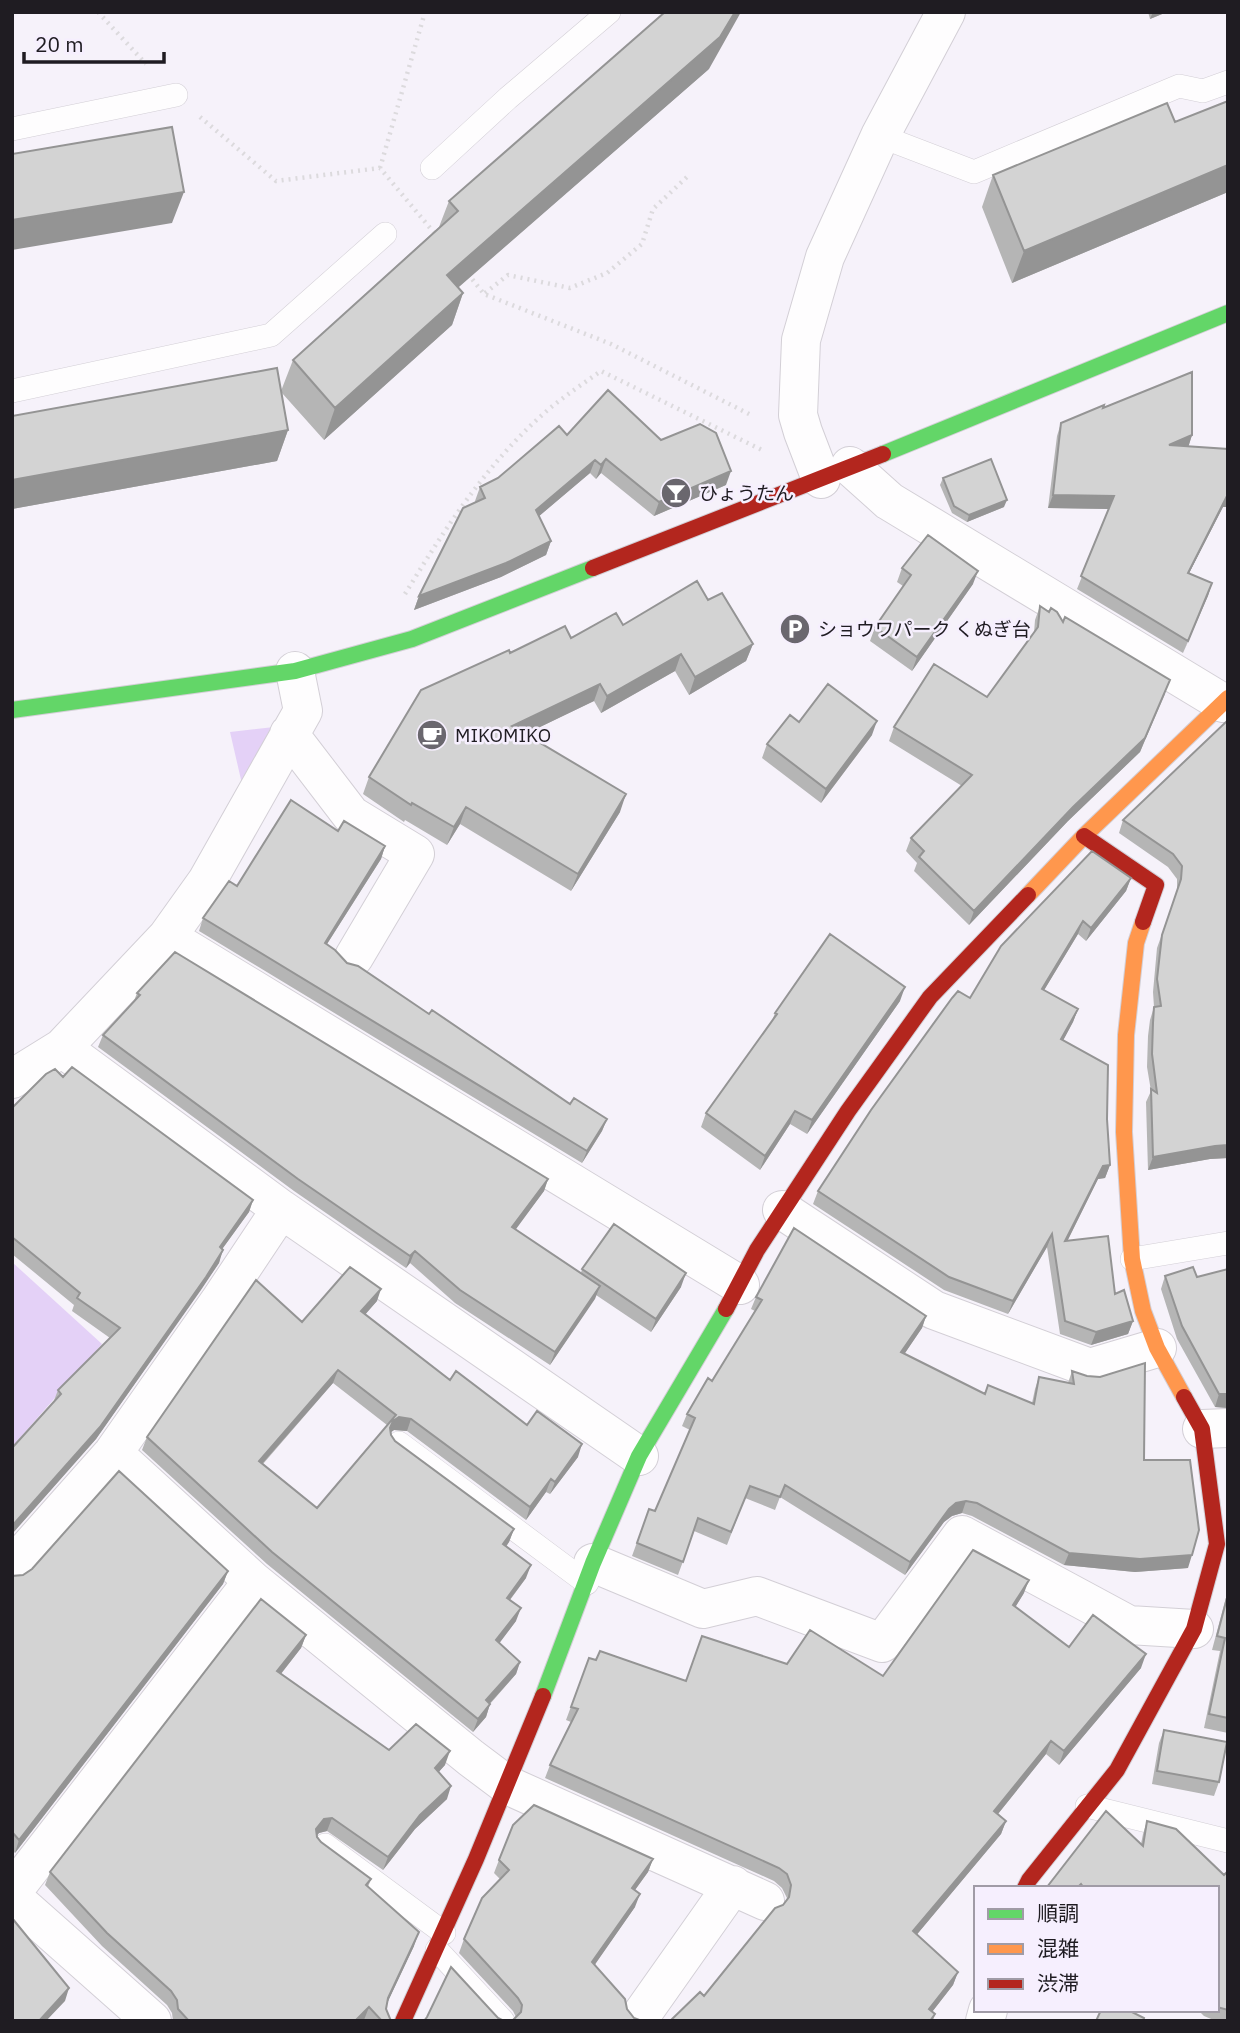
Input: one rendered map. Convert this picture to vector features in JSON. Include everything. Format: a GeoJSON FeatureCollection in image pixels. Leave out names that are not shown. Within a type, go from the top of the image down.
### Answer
{"type":"FeatureCollection","features":[{"type":"Feature","properties":{"kind":"street"},"geometry":{"type":"LineString","coordinates":[[403,2021],[441,1941],[507,1785],[639,1456],[740,1285],[757,1250],[848,1111],[930,997],[1084,836],[1225,700],[836,472],[803,432],[799,415],[802,340],[824,257],[880,136],[947,12]]}},
{"type":"Feature","properties":{"kind":"street"},"geometry":{"type":"LineString","coordinates":[[12,710],[295,671],[412,639],[836,472],[1228,313]]}},
{"type":"Feature","properties":{"kind":"street"},"geometry":{"type":"LineString","coordinates":[[12,1079],[62,1048],[167,937],[207,881],[303,711],[295,671]]}},
{"type":"Feature","properties":{"kind":"street"},"geometry":{"type":"LineString","coordinates":[[289,734],[351,815],[415,854],[354,957]]}},
{"type":"Feature","properties":{"kind":"street"},"geometry":{"type":"LineString","coordinates":[[1027,1886],[1117,1770],[1194,1629],[1223,1545],[1215,1428],[1157,1348],[1143,1311],[1132,1259],[1124,1132],[1126,1035],[1136,943],[1156,885],[1084,836]]}},
{"type":"Feature","properties":{"kind":"street"},"geometry":{"type":"LineString","coordinates":[[167,937],[740,1285]]}},
{"type":"Feature","properties":{"kind":"street"},"geometry":{"type":"LineString","coordinates":[[62,1048],[281,1209],[639,1456]]}},
{"type":"Feature","properties":{"kind":"street"},"geometry":{"type":"LineString","coordinates":[[12,1567],[113,1454],[281,1209]]}},
{"type":"Feature","properties":{"kind":"street"},"geometry":{"type":"LineString","coordinates":[[782,1210],[934,1310],[973,1325],[1090,1368],[1157,1348]]}},
{"type":"Feature","properties":{"kind":"street"},"geometry":{"type":"LineString","coordinates":[[113,1454],[253,1581],[507,1785],[749,1893],[642,2014]]}},
{"type":"Feature","properties":{"kind":"street"},"geometry":{"type":"LineString","coordinates":[[590,1573],[703,1609],[757,1596],[882,1643],[962,1535],[1129,1625],[1194,1629]]}},
{"type":"Feature","properties":{"kind":"street"},"geometry":{"type":"LineString","coordinates":[[152,2021],[12,1894],[253,1581]]}},
{"type":"Feature","properties":{"kind":"lane"},"geometry":{"type":"LineString","coordinates":[[432,169],[508,98],[609,12]]}},
{"type":"Feature","properties":{"kind":"lane"},"geometry":{"type":"LineString","coordinates":[[880,136],[974,172],[1179,86],[1203,91],[1228,82]]}},
{"type":"Feature","properties":{"kind":"lane"},"geometry":{"type":"LineString","coordinates":[[12,129],[176,95]]}},
{"type":"Feature","properties":{"kind":"lane"},"geometry":{"type":"LineString","coordinates":[[12,391],[271,335],[385,234]]}},
{"type":"Feature","properties":{"kind":"lane"},"geometry":{"type":"LineString","coordinates":[[1132,1259],[1228,1242]]}},
{"type":"Feature","properties":{"kind":"lane"},"geometry":{"type":"LineString","coordinates":[[399,1443],[590,1573]]}},
{"type":"Feature","properties":{"kind":"lane"},"geometry":{"type":"LineString","coordinates":[[1087,1806],[1228,1840]]}},
{"type":"Feature","properties":{"kind":"lane"},"geometry":{"type":"LineString","coordinates":[[325,1845],[441,1941],[503,2021]]}},
{"type":"Feature","properties":{"kind":"path"},"geometry":{"type":"LineString","coordinates":[[380,168],[425,12]]}},
{"type":"Feature","properties":{"kind":"path"},"geometry":{"type":"LineString","coordinates":[[484,293],[508,275],[570,288],[607,273],[642,244],[653,209],[689,174]]}},
{"type":"Feature","properties":{"kind":"path"},"geometry":{"type":"LineString","coordinates":[[370,651],[437,541],[480,481],[549,410],[601,370],[836,472]]}},
{"type":"Feature","properties":{"kind":"shaded area"},"geometry":{"type":"Polygon","coordinates":[[[274,727],[242,784],[230,732],[274,727]]]}},
{"type":"Feature","properties":{"kind":"shaded area"},"geometry":{"type":"Polygon","coordinates":[[[12,1262],[102,1344],[12,1447],[12,1262]]]}},
{"type":"Feature","properties":{"kind":"building"},"geometry":{"type":"Polygon","coordinates":[[[665,12],[735,12],[720,37],[447,275],[463,293],[335,408],[293,360],[458,211],[449,201],[665,12]]]}},
{"type":"Feature","properties":{"kind":"building"},"geometry":{"type":"Polygon","coordinates":[[[1228,101],[1228,165],[1024,251],[993,175],[1167,103],[1175,122],[1228,101]]]}},
{"type":"Feature","properties":{"kind":"building"},"geometry":{"type":"Polygon","coordinates":[[[172,127],[184,192],[12,220],[12,154],[172,127]]]}},
{"type":"Feature","properties":{"kind":"building"},"geometry":{"type":"Polygon","coordinates":[[[277,368],[288,430],[12,480],[12,416],[277,368]]]}},
{"type":"Feature","properties":{"kind":"building"},"geometry":{"type":"Polygon","coordinates":[[[1192,372],[1192,435],[1169,445],[1228,449],[1228,494],[1188,573],[1212,583],[1188,641],[1081,576],[1114,496],[1053,495],[1061,423],[1192,372]]]}},
{"type":"Feature","properties":{"kind":"building"},"geometry":{"type":"Polygon","coordinates":[[[608,390],[661,440],[700,424],[716,433],[731,471],[659,502],[606,459],[601,465],[595,460],[536,510],[551,541],[506,563],[419,596],[463,508],[485,498],[480,487],[498,478],[559,426],[567,435],[608,390]]]}},
{"type":"Feature","properties":{"kind":"building"},"geometry":{"type":"Polygon","coordinates":[[[991,459],[1007,500],[969,515],[954,506],[943,478],[991,459]]]}},
{"type":"Feature","properties":{"kind":"building"},"geometry":{"type":"Polygon","coordinates":[[[928,535],[978,571],[917,657],[875,627],[911,575],[902,568],[928,535]]]}},
{"type":"Feature","properties":{"kind":"building"},"geometry":{"type":"Polygon","coordinates":[[[697,581],[708,600],[722,593],[753,644],[695,677],[681,654],[607,696],[600,684],[512,726],[626,794],[578,874],[466,807],[454,827],[412,803],[411,805],[369,777],[421,690],[509,650],[510,653],[565,626],[571,638],[616,613],[623,625],[697,581]]]}},
{"type":"Feature","properties":{"kind":"building"},"geometry":{"type":"Polygon","coordinates":[[[1040,606],[1049,612],[1051,608],[1063,622],[1065,617],[1170,680],[1145,738],[1073,807],[974,911],[919,857],[924,851],[911,838],[972,775],[894,727],[934,664],[987,697],[1038,627],[1040,606]]]}},
{"type":"Feature","properties":{"kind":"building"},"geometry":{"type":"Polygon","coordinates":[[[828,684],[877,721],[826,789],[767,744],[790,715],[799,722],[828,684]]]}},
{"type":"Feature","properties":{"kind":"building"},"geometry":{"type":"Polygon","coordinates":[[[1228,720],[1228,1145],[1153,1157],[1151,1089],[1157,1093],[1152,1054],[1154,1007],[1161,1006],[1157,979],[1162,935],[1181,879],[1182,866],[1173,854],[1123,820],[1228,720]]]}},
{"type":"Feature","properties":{"kind":"building"},"geometry":{"type":"Polygon","coordinates":[[[291,800],[338,831],[344,821],[385,846],[325,943],[347,963],[358,966],[429,1014],[432,1010],[570,1104],[574,1098],[607,1119],[587,1151],[203,918],[229,881],[237,886],[291,800]]]}},
{"type":"Feature","properties":{"kind":"building"},"geometry":{"type":"Polygon","coordinates":[[[1092,851],[1131,878],[1091,928],[1083,921],[1042,989],[1078,1009],[1061,1039],[1108,1065],[1110,1165],[1103,1166],[1065,1241],[1108,1236],[1115,1294],[1124,1290],[1133,1321],[1096,1332],[1065,1321],[1052,1234],[1013,1301],[949,1277],[818,1191],[871,1110],[952,998],[958,991],[970,998],[1001,946],[1092,851]]]}},
{"type":"Feature","properties":{"kind":"building"},"geometry":{"type":"Polygon","coordinates":[[[830,934],[905,987],[812,1120],[795,1111],[765,1156],[706,1113],[830,934]]]}},
{"type":"Feature","properties":{"kind":"building"},"geometry":{"type":"Polygon","coordinates":[[[175,952],[548,1179],[512,1227],[600,1286],[555,1352],[460,1290],[415,1251],[410,1256],[298,1179],[103,1035],[175,952]]]}},
{"type":"Feature","properties":{"kind":"building"},"geometry":{"type":"Polygon","coordinates":[[[72,1067],[253,1200],[220,1247],[223,1250],[206,1277],[100,1427],[12,1526],[12,1448],[61,1394],[58,1390],[120,1328],[77,1298],[80,1293],[12,1237],[12,1108],[46,1074],[55,1069],[63,1077],[72,1067]]]}},
{"type":"Feature","properties":{"kind":"building"},"geometry":{"type":"Polygon","coordinates":[[[614,1224],[686,1273],[656,1319],[582,1269],[614,1224]]]}},
{"type":"Feature","properties":{"kind":"building"},"geometry":{"type":"Polygon","coordinates":[[[794,1228],[926,1316],[901,1352],[985,1394],[988,1385],[1034,1404],[1039,1377],[1074,1384],[1072,1371],[1100,1377],[1145,1363],[1144,1460],[1190,1460],[1199,1530],[1192,1555],[1140,1559],[1069,1553],[977,1503],[966,1501],[956,1503],[949,1509],[910,1562],[785,1485],[780,1497],[750,1486],[731,1532],[698,1518],[683,1562],[637,1543],[649,1509],[655,1511],[695,1418],[687,1414],[708,1378],[712,1381],[762,1300],[756,1297],[794,1228]]]}},
{"type":"Feature","properties":{"kind":"building"},"geometry":{"type":"Polygon","coordinates":[[[350,1267],[381,1289],[361,1311],[450,1380],[456,1371],[527,1425],[537,1411],[582,1444],[555,1482],[551,1479],[530,1507],[411,1419],[399,1417],[393,1421],[390,1428],[395,1441],[514,1529],[503,1544],[531,1565],[507,1598],[521,1608],[496,1640],[520,1662],[486,1700],[490,1704],[478,1719],[272,1552],[147,1437],[256,1280],[302,1322],[350,1267]],[[338,1370],[259,1461],[317,1508],[396,1415],[338,1370]]]}},
{"type":"Feature","properties":{"kind":"building"},"geometry":{"type":"Polygon","coordinates":[[[1193,1267],[1197,1277],[1228,1269],[1228,1394],[1219,1394],[1182,1326],[1165,1276],[1193,1267]]]}},
{"type":"Feature","properties":{"kind":"building"},"geometry":{"type":"Polygon","coordinates":[[[119,1471],[228,1571],[19,1840],[12,1832],[12,1576],[23,1575],[32,1569],[119,1471]]]}},
{"type":"Feature","properties":{"kind":"building"},"geometry":{"type":"Polygon","coordinates":[[[973,1550],[1029,1580],[1013,1605],[1069,1647],[1093,1615],[1146,1654],[1064,1751],[1051,1741],[994,1811],[1006,1821],[913,1931],[958,1972],[929,2009],[935,2014],[930,2021],[670,2021],[700,1992],[704,1996],[775,1908],[783,1905],[789,1897],[791,1885],[787,1874],[779,1868],[550,1765],[578,1709],[571,1707],[589,1658],[596,1660],[600,1651],[686,1681],[702,1636],[787,1664],[810,1630],[883,1676],[973,1550]]]}},
{"type":"Feature","properties":{"kind":"building"},"geometry":{"type":"Polygon","coordinates":[[[1228,1594],[1228,1718],[1209,1714],[1225,1638],[1217,1636],[1228,1594]]]}},
{"type":"Feature","properties":{"kind":"building"},"geometry":{"type":"Polygon","coordinates":[[[261,1599],[306,1635],[277,1671],[389,1750],[416,1724],[450,1751],[435,1768],[451,1786],[420,1815],[388,1857],[332,1818],[324,1819],[316,1829],[321,1842],[371,1879],[366,1885],[419,1932],[388,1998],[386,2009],[391,2021],[382,2021],[369,2007],[355,2021],[189,2021],[178,2009],[177,2000],[171,1991],[107,1933],[50,1872],[261,1599]]]}},
{"type":"Feature","properties":{"kind":"building"},"geometry":{"type":"Polygon","coordinates":[[[1164,1730],[1227,1742],[1219,1782],[1157,1771],[1164,1730]]]}},
{"type":"Feature","properties":{"kind":"building"},"geometry":{"type":"Polygon","coordinates":[[[534,1805],[653,1859],[632,1888],[640,1894],[592,1962],[625,1999],[627,2009],[634,2018],[642,2021],[512,2021],[521,2012],[522,2005],[518,1998],[464,1939],[482,1898],[509,1870],[499,1860],[513,1825],[534,1805]]]}},
{"type":"Feature","properties":{"kind":"building"},"geometry":{"type":"Polygon","coordinates":[[[1106,1811],[1143,1846],[1147,1821],[1176,1829],[1224,1875],[1228,1871],[1228,2010],[1219,2008],[1219,1886],[1048,1886],[1106,1811]]]}},
{"type":"Feature","properties":{"kind":"building"},"geometry":{"type":"Polygon","coordinates":[[[12,1918],[69,1988],[39,2021],[12,2021],[12,1918]]]}},
{"type":"Feature","properties":{"kind":"building"},"geometry":{"type":"Polygon","coordinates":[[[451,1967],[498,2018],[504,2021],[424,2021],[451,1967]]]}},
{"type":"Feature","properties":{"kind":"building"},"geometry":{"type":"Polygon","coordinates":[[[1100,2012],[1132,2012],[1144,2018],[1143,2021],[1096,2021],[1100,2012]]]}},
{"type":"Feature","properties":{"kind":"traffic: fast"},"geometry":{"type":"LineString","coordinates":[[883,454],[1228,313]]}},
{"type":"Feature","properties":{"kind":"traffic: fast"},"geometry":{"type":"LineString","coordinates":[[12,710],[295,671],[412,639],[593,568]]}},
{"type":"Feature","properties":{"kind":"traffic: fast"},"geometry":{"type":"LineString","coordinates":[[543,1696],[593,1563],[639,1456],[726,1309]]}},
{"type":"Feature","properties":{"kind":"traffic: slow"},"geometry":{"type":"LineString","coordinates":[[1028,895],[1084,836],[1228,698]]}},
{"type":"Feature","properties":{"kind":"traffic: slow"},"geometry":{"type":"LineString","coordinates":[[1143,922],[1136,943],[1126,1035],[1124,1132],[1132,1259],[1143,1311],[1157,1348],[1184,1397]]}},
{"type":"Feature","properties":{"kind":"traffic: jam"},"geometry":{"type":"LineString","coordinates":[[593,568],[883,454]]}},
{"type":"Feature","properties":{"kind":"traffic: jam"},"geometry":{"type":"LineString","coordinates":[[1084,836],[1156,885],[1143,922]]}},
{"type":"Feature","properties":{"kind":"traffic: jam"},"geometry":{"type":"LineString","coordinates":[[726,1309],[757,1250],[848,1111],[930,997],[1028,895]]}},
{"type":"Feature","properties":{"kind":"traffic: jam"},"geometry":{"type":"LineString","coordinates":[[1026,1886],[1117,1770],[1194,1629],[1217,1544],[1202,1429],[1184,1397]]}},
{"type":"Feature","properties":{"kind":"traffic: jam"},"geometry":{"type":"LineString","coordinates":[[403,2021],[476,1859],[543,1696]]}},
{"type":"Feature","properties":{"kind":"place","name":"ひょうたん"},"geometry":{"type":"Point","coordinates":[676,493]}},
{"type":"Feature","properties":{"kind":"place","name":"ショウワパーク くぬぎ台"},"geometry":{"type":"Point","coordinates":[795,629]}},
{"type":"Feature","properties":{"kind":"place","name":"MIKOMIKO"},"geometry":{"type":"Point","coordinates":[432,735]}}]}
